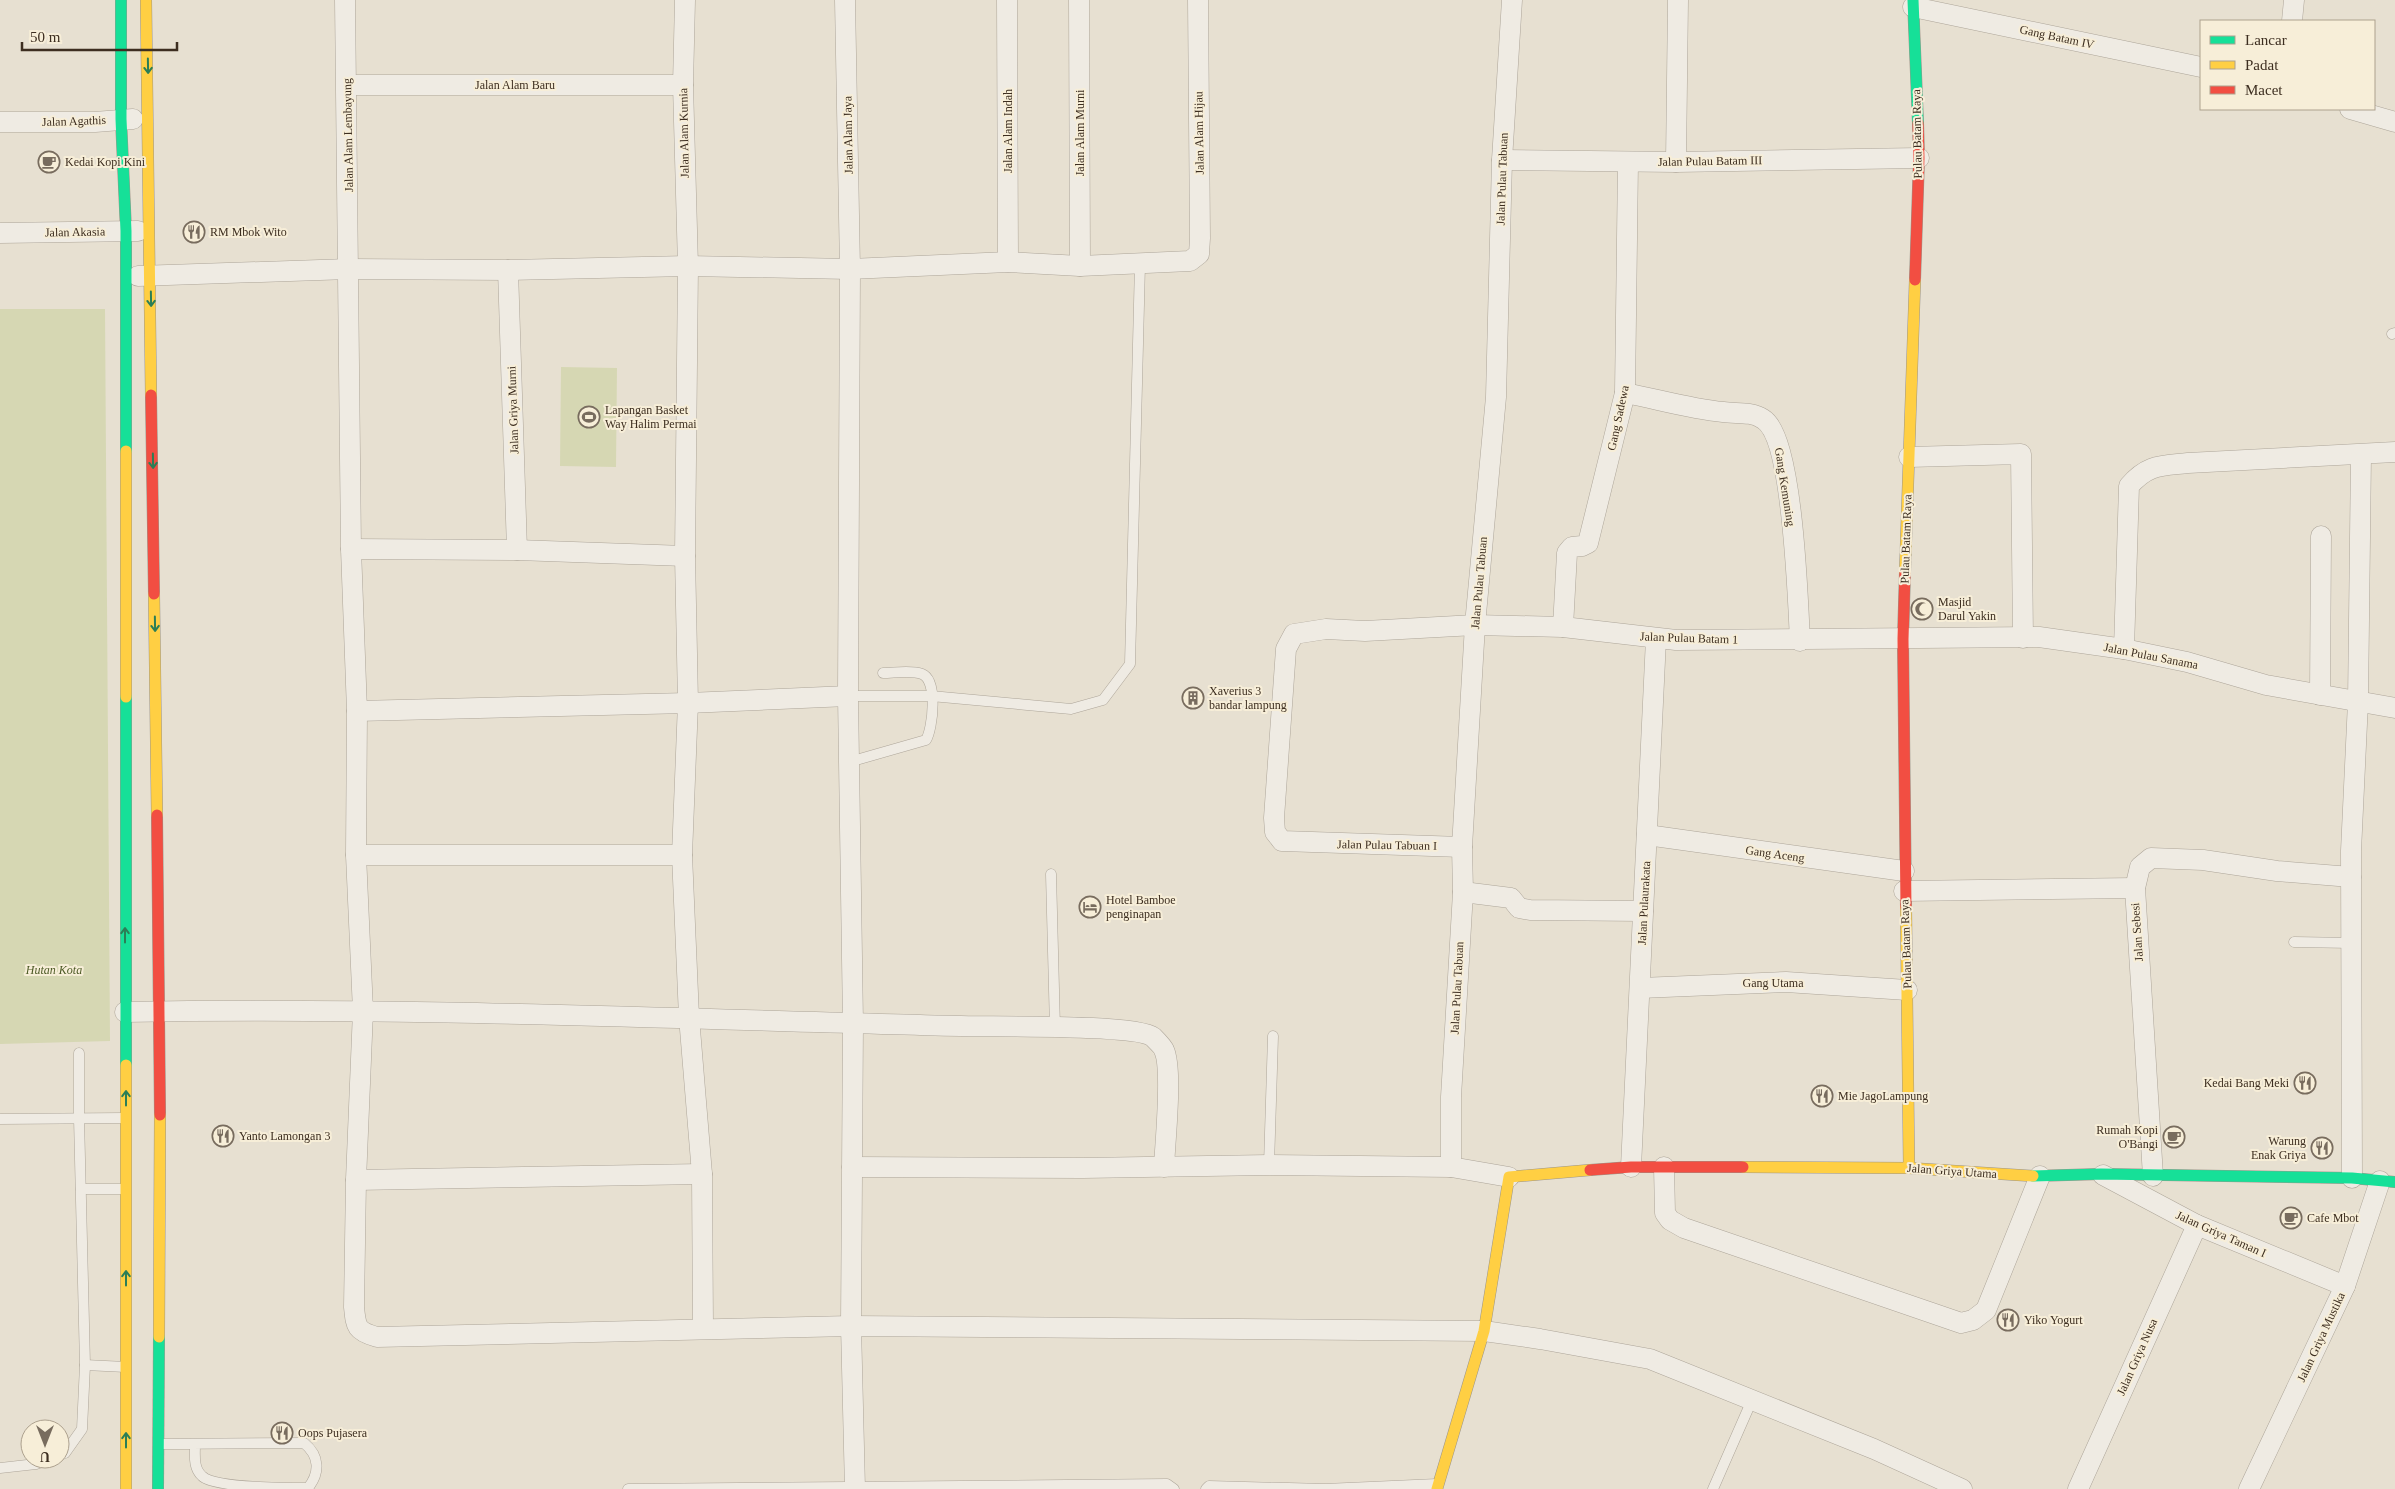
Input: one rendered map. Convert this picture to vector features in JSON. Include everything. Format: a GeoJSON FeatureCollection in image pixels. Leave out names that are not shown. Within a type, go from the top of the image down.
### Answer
{"type":"FeatureCollection","features":[{"type":"Feature","properties":{"kind":"street"},"geometry":{"type":"LineString","coordinates":[[121,0],[121,119],[126,231],[126,1489]]}},
{"type":"Feature","properties":{"kind":"street"},"geometry":{"type":"LineString","coordinates":[[146,0],[160,1012],[158,1489]]}},
{"type":"Feature","properties":{"kind":"street","name":"Jalan Alam Lembayung"},"geometry":{"type":"LineString","coordinates":[[345,0],[351,549],[357,711],[356,855],[363,1011],[356,1180],[354,1307],[356,1325],[362,1332],[377,1337],[703,1328]]}},
{"type":"Feature","properties":{"kind":"street","name":"Jalan Alam Kurnia"},"geometry":{"type":"LineString","coordinates":[[685,0],[683,85],[688,266],[685,556],[688,704],[682,855],[689,1017],[702,1174],[703,1328]]}},
{"type":"Feature","properties":{"kind":"street","name":"Jalan Alam Jaya"},"geometry":{"type":"LineString","coordinates":[[845,0],[850,269],[848,696],[853,1023],[851,1326],[855,1488]]}},
{"type":"Feature","properties":{"kind":"street","name":"Jalan Alam Indah"},"geometry":{"type":"LineString","coordinates":[[1007,0],[1008,262]]}},
{"type":"Feature","properties":{"kind":"street","name":"Jalan Alam Murni"},"geometry":{"type":"LineString","coordinates":[[1079,0],[1080,266]]}},
{"type":"Feature","properties":{"kind":"street","name":"Jalan Alam Hijau"},"geometry":{"type":"LineString","coordinates":[[1140,264],[1190,261],[1199,254],[1198,0]]}},
{"type":"Feature","properties":{"kind":"street","name":"Jalan Pulau Tabuan"},"geometry":{"type":"LineString","coordinates":[[1451,1167],[1451,1098],[1463,892],[1462,847],[1475,625],[1496,397],[1502,160],[1512,0]]}},
{"type":"Feature","properties":{"kind":"street"},"geometry":{"type":"LineString","coordinates":[[1676,162],[1678,0]]}},
{"type":"Feature","properties":{"kind":"street"},"geometry":{"type":"LineString","coordinates":[[2292,20],[2294,0]]}},
{"type":"Feature","properties":{"kind":"street","name":"Gang Batam IV"},"geometry":{"type":"LineString","coordinates":[[1913,4],[2200,67]]}},
{"type":"Feature","properties":{"kind":"street","name":"Pulau Batam Raya"},"geometry":{"type":"LineString","coordinates":[[1909,1168],[1904,891],[1903,639],[1919,158],[1913,4]]}},
{"type":"Feature","properties":{"kind":"street","name":"Jalan Alam Baru"},"geometry":{"type":"LineString","coordinates":[[347,85],[683,85]]}},
{"type":"Feature","properties":{"kind":"street"},"geometry":{"type":"LineString","coordinates":[[2353,110],[2395,122]]}},
{"type":"Feature","properties":{"kind":"street","name":"Jalan Agathis"},"geometry":{"type":"LineString","coordinates":[[0,122],[149,120]]}},
{"type":"Feature","properties":{"kind":"street","name":"Jalan Pulau Batam III"},"geometry":{"type":"LineString","coordinates":[[1502,160],[1676,162],[1919,158]]}},
{"type":"Feature","properties":{"kind":"street","name":"Gang Sadewa"},"geometry":{"type":"LineString","coordinates":[[1563,627],[1567,553],[1572,547],[1588,543],[1626,392],[1628,162]]}},
{"type":"Feature","properties":{"kind":"street","name":"Jalan Akasia"},"geometry":{"type":"LineString","coordinates":[[0,233],[150,232]]}},
{"type":"Feature","properties":{"kind":"street"},"geometry":{"type":"LineString","coordinates":[[125,276],[349,269],[508,270],[688,266],[850,269],[1008,262],[1080,266],[1140,264]]}},
{"type":"Feature","properties":{"kind":"street","name":"Jalan Griya Murni"},"geometry":{"type":"LineString","coordinates":[[508,270],[517,550]]}},
{"type":"Feature","properties":{"kind":"street","name":"Gang Kemuning"},"geometry":{"type":"LineString","coordinates":[[1626,392],[1722,412],[1752,413],[1765,419],[1776,435],[1784,467],[1794,546],[1800,641]]}},
{"type":"Feature","properties":{"kind":"street"},"geometry":{"type":"LineString","coordinates":[[2124,649],[2129,486],[2140,473],[2158,466],[2188,463],[2395,452]]}},
{"type":"Feature","properties":{"kind":"street"},"geometry":{"type":"LineString","coordinates":[[1909,457],[2021,454],[2024,638]]}},
{"type":"Feature","properties":{"kind":"street"},"geometry":{"type":"LineString","coordinates":[[2352,1178],[2351,877],[2358,702],[2362,455]]}},
{"type":"Feature","properties":{"kind":"street"},"geometry":{"type":"LineString","coordinates":[[2320,695],[2321,536]]}},
{"type":"Feature","properties":{"kind":"street"},"geometry":{"type":"LineString","coordinates":[[351,549],[517,550],[685,556]]}},
{"type":"Feature","properties":{"kind":"street","name":"Jalan Pulau Batam 1"},"geometry":{"type":"LineString","coordinates":[[1475,625],[1563,627],[1656,639],[1800,641],[1903,639]]}},
{"type":"Feature","properties":{"kind":"street","name":"Jalan Pulau Tabuan I"},"geometry":{"type":"LineString","coordinates":[[1462,847],[1282,841],[1275,832],[1274,818],[1286,649],[1294,634],[1326,629],[1365,631],[1475,625]]}},
{"type":"Feature","properties":{"kind":"street","name":"Jalan Pulau Sanama"},"geometry":{"type":"LineString","coordinates":[[1903,639],[2039,638],[2124,649],[2187,662],[2266,685],[2395,708]]}},
{"type":"Feature","properties":{"kind":"street","name":"Jalan Pulaurakata"},"geometry":{"type":"LineString","coordinates":[[1631,1167],[1656,639]]}},
{"type":"Feature","properties":{"kind":"street"},"geometry":{"type":"LineString","coordinates":[[357,711],[688,704],[848,696]]}},
{"type":"Feature","properties":{"kind":"street","name":"Gang Aceng"},"geometry":{"type":"LineString","coordinates":[[1647,835],[1904,871]]}},
{"type":"Feature","properties":{"kind":"street"},"geometry":{"type":"LineString","coordinates":[[356,855],[682,855]]}},
{"type":"Feature","properties":{"kind":"street"},"geometry":{"type":"LineString","coordinates":[[2134,888],[2140,867],[2151,858],[2203,860],[2277,871],[2351,877]]}},
{"type":"Feature","properties":{"kind":"street","name":"Jalan Sebesi"},"geometry":{"type":"LineString","coordinates":[[1904,891],[2134,888],[2153,1176]]}},
{"type":"Feature","properties":{"kind":"street"},"geometry":{"type":"LineString","coordinates":[[1463,892],[1511,898],[1519,908],[1530,910],[1643,911]]}},
{"type":"Feature","properties":{"kind":"street","name":"Gang Utama"},"geometry":{"type":"LineString","coordinates":[[1640,988],[1786,982],[1907,990]]}},
{"type":"Feature","properties":{"kind":"street"},"geometry":{"type":"LineString","coordinates":[[125,1012],[363,1011],[1110,1028],[1151,1035],[1164,1050],[1168,1077],[1164,1167]]}},
{"type":"Feature","properties":{"kind":"street"},"geometry":{"type":"LineString","coordinates":[[852,1167],[1269,1165],[1451,1167],[1509,1177],[1484,1331],[1437,1487]]}},
{"type":"Feature","properties":{"kind":"street","name":"Jalan Griya Utama"},"geometry":{"type":"LineString","coordinates":[[1509,1177],[1535,1173],[1631,1167],[1909,1168],[2040,1176],[2101,1174],[2352,1178],[2387,1181]]}},
{"type":"Feature","properties":{"kind":"street"},"geometry":{"type":"LineString","coordinates":[[1664,1167],[1665,1213],[1670,1220],[1684,1228],[1961,1323],[1973,1320],[1986,1310],[2040,1176]]}},
{"type":"Feature","properties":{"kind":"street"},"geometry":{"type":"LineString","coordinates":[[356,1180],[702,1174]]}},
{"type":"Feature","properties":{"kind":"street","name":"Jalan Griya Taman I"},"geometry":{"type":"LineString","coordinates":[[2101,1174],[2197,1225],[2345,1286]]}},
{"type":"Feature","properties":{"kind":"street","name":"Jalan Griya Mustika"},"geometry":{"type":"LineString","coordinates":[[2249,1489],[2345,1286],[2387,1181]]}},
{"type":"Feature","properties":{"kind":"street","name":"Jalan Griya Nusa"},"geometry":{"type":"LineString","coordinates":[[2078,1489],[2197,1225]]}},
{"type":"Feature","properties":{"kind":"street"},"geometry":{"type":"LineString","coordinates":[[703,1328],[851,1326],[1484,1331],[1650,1359],[1874,1449],[1962,1489]]}},
{"type":"Feature","properties":{"kind":"lane"},"geometry":{"type":"LineString","coordinates":[[848,696],[931,696],[1071,709],[1103,700],[1130,664],[1140,264]]}},
{"type":"Feature","properties":{"kind":"lane"},"geometry":{"type":"LineString","coordinates":[[849,762],[926,740],[932,725],[932,685],[928,678],[922,673],[883,673]]}},
{"type":"Feature","properties":{"kind":"lane"},"geometry":{"type":"LineString","coordinates":[[1051,874],[1055,1028]]}},
{"type":"Feature","properties":{"kind":"lane"},"geometry":{"type":"LineString","coordinates":[[2294,942],[2352,943]]}},
{"type":"Feature","properties":{"kind":"lane"},"geometry":{"type":"LineString","coordinates":[[1269,1165],[1273,1036]]}},
{"type":"Feature","properties":{"kind":"lane"},"geometry":{"type":"LineString","coordinates":[[70,1446],[82,1429],[84,1365],[79,1053]]}},
{"type":"Feature","properties":{"kind":"lane"},"geometry":{"type":"LineString","coordinates":[[0,1119],[126,1118]]}},
{"type":"Feature","properties":{"kind":"lane"},"geometry":{"type":"LineString","coordinates":[[81,1189],[126,1189]]}},
{"type":"Feature","properties":{"kind":"lane"},"geometry":{"type":"LineString","coordinates":[[84,1365],[126,1367]]}},
{"type":"Feature","properties":{"kind":"lane"},"geometry":{"type":"LineString","coordinates":[[1713,1489],[1752,1400]]}},
{"type":"Feature","properties":{"kind":"lane"},"geometry":{"type":"LineString","coordinates":[[158,1444],[304,1443],[311,1448],[316,1461],[316,1478],[308,1488],[217,1483],[202,1477],[196,1467],[195,1444]]}},
{"type":"Feature","properties":{"kind":"lane"},"geometry":{"type":"LineString","coordinates":[[0,1468],[20,1466]]}},
{"type":"Feature","properties":{"kind":"lane"},"geometry":{"type":"LineString","coordinates":[[628,1489],[1039,1487],[1168,1484],[1174,1489]]}},
{"type":"Feature","properties":{"kind":"lane"},"geometry":{"type":"LineString","coordinates":[[1206,1489],[1209,1486],[1325,1489],[1437,1487]]}},
{"type":"Feature","properties":{"kind":"green space","name":"Hutan Kota"},"geometry":{"type":"Polygon","coordinates":[[[0,309],[105,309],[110,1041],[0,1044],[0,309]]]}},
{"type":"Feature","properties":{"kind":"green space","name":"Lapangan Basket Way Halim Permai"},"geometry":{"type":"Polygon","coordinates":[[[561,367],[617,368],[616,467],[560,466],[561,367]]]}},
{"type":"Feature","properties":{"kind":"traffic: fast"},"geometry":{"type":"LineString","coordinates":[[121,0],[121,119],[126,231],[126,451]]}},
{"type":"Feature","properties":{"kind":"traffic: fast"},"geometry":{"type":"LineString","coordinates":[[1913,0],[1918,123]]}},
{"type":"Feature","properties":{"kind":"traffic: fast"},"geometry":{"type":"LineString","coordinates":[[126,697],[126,1065]]}},
{"type":"Feature","properties":{"kind":"traffic: fast"},"geometry":{"type":"LineString","coordinates":[[2033,1176],[2101,1174],[2352,1178],[2395,1182]]}},
{"type":"Feature","properties":{"kind":"traffic: fast"},"geometry":{"type":"LineString","coordinates":[[158,1489],[159,1337]]}},
{"type":"Feature","properties":{"kind":"traffic: slow"},"geometry":{"type":"LineString","coordinates":[[146,0],[151,395]]}},
{"type":"Feature","properties":{"kind":"traffic: slow"},"geometry":{"type":"LineString","coordinates":[[1905,572],[1915,280]]}},
{"type":"Feature","properties":{"kind":"traffic: slow"},"geometry":{"type":"LineString","coordinates":[[126,451],[126,697]]}},
{"type":"Feature","properties":{"kind":"traffic: slow"},"geometry":{"type":"LineString","coordinates":[[154,594],[157,815]]}},
{"type":"Feature","properties":{"kind":"traffic: slow"},"geometry":{"type":"LineString","coordinates":[[1906,907],[1909,1168]]}},
{"type":"Feature","properties":{"kind":"traffic: slow"},"geometry":{"type":"LineString","coordinates":[[126,1065],[126,1489]]}},
{"type":"Feature","properties":{"kind":"traffic: slow"},"geometry":{"type":"LineString","coordinates":[[159,1337],[160,1115]]}},
{"type":"Feature","properties":{"kind":"traffic: slow"},"geometry":{"type":"LineString","coordinates":[[1743,1167],[1909,1168],[2033,1176]]}},
{"type":"Feature","properties":{"kind":"traffic: slow"},"geometry":{"type":"LineString","coordinates":[[1437,1489],[1484,1331],[1509,1177],[1590,1170]]}},
{"type":"Feature","properties":{"kind":"traffic: jam"},"geometry":{"type":"LineString","coordinates":[[1915,280],[1919,158],[1918,123]]}},
{"type":"Feature","properties":{"kind":"traffic: jam"},"geometry":{"type":"LineString","coordinates":[[151,395],[154,594]]}},
{"type":"Feature","properties":{"kind":"traffic: jam"},"geometry":{"type":"LineString","coordinates":[[1905,572],[1903,639],[1906,907]]}},
{"type":"Feature","properties":{"kind":"traffic: jam"},"geometry":{"type":"LineString","coordinates":[[157,815],[160,1115]]}},
{"type":"Feature","properties":{"kind":"traffic: jam"},"geometry":{"type":"LineString","coordinates":[[1590,1170],[1631,1167],[1743,1167]]}},
{"type":"Feature","properties":{"kind":"place","name":"Kedai Kopi Kini"},"geometry":{"type":"Point","coordinates":[49,162]}},
{"type":"Feature","properties":{"kind":"place","name":"RM Mbok Wito"},"geometry":{"type":"Point","coordinates":[194,232]}},
{"type":"Feature","properties":{"kind":"place","name":"Lapangan Basket Way Halim Permai"},"geometry":{"type":"Point","coordinates":[589,417]}},
{"type":"Feature","properties":{"kind":"place","name":"Masjid Darul Yakin"},"geometry":{"type":"Point","coordinates":[1922,609]}},
{"type":"Feature","properties":{"kind":"place","name":"Xaverius 3 bandar lampung"},"geometry":{"type":"Point","coordinates":[1193,698]}},
{"type":"Feature","properties":{"kind":"place","name":"Hotel Bamboe penginapan"},"geometry":{"type":"Point","coordinates":[1090,907]}},
{"type":"Feature","properties":{"kind":"place","name":"Kedai Bang Meki"},"geometry":{"type":"Point","coordinates":[2305,1083]}},
{"type":"Feature","properties":{"kind":"place","name":"Mie JagoLampung"},"geometry":{"type":"Point","coordinates":[1822,1096]}},
{"type":"Feature","properties":{"kind":"place","name":"Yanto Lamongan 3"},"geometry":{"type":"Point","coordinates":[223,1136]}},
{"type":"Feature","properties":{"kind":"place","name":"Rumah Kopi O'Bangi"},"geometry":{"type":"Point","coordinates":[2174,1137]}},
{"type":"Feature","properties":{"kind":"place","name":"Warung Enak Griya"},"geometry":{"type":"Point","coordinates":[2322,1148]}},
{"type":"Feature","properties":{"kind":"place","name":"Cafe Mbot"},"geometry":{"type":"Point","coordinates":[2291,1218]}},
{"type":"Feature","properties":{"kind":"place","name":"Yiko Yogurt"},"geometry":{"type":"Point","coordinates":[2008,1320]}},
{"type":"Feature","properties":{"kind":"place","name":"Oops Pujasera"},"geometry":{"type":"Point","coordinates":[282,1433]}}]}
